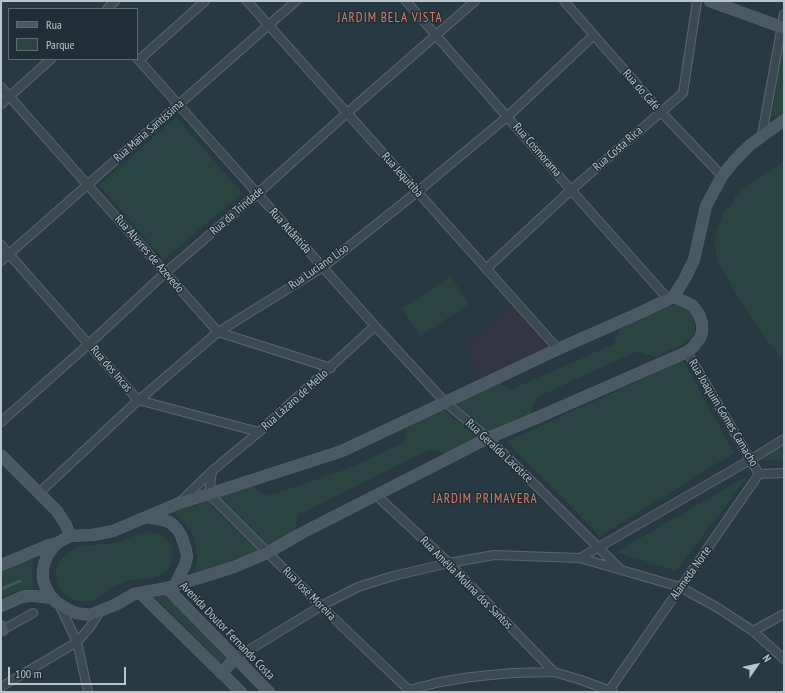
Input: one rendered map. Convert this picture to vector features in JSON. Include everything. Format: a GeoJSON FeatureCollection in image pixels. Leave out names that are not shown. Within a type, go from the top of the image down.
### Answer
{"type":"FeatureCollection","features":[{"type":"Feature","properties":{"kind":"main road"},"geometry":{"type":"LineString","coordinates":[[710,1],[783,27]]}},
{"type":"Feature","properties":{"kind":"main road"},"geometry":{"type":"LineString","coordinates":[[671,298],[686,302],[693,306],[699,314],[702,323],[700,338],[687,352],[488,438],[267,552],[234,567],[171,586],[134,594],[118,604],[90,615],[69,610],[56,601],[46,588],[43,580],[43,572],[47,556],[58,543],[70,536],[92,535],[113,531],[179,503],[342,451],[558,349],[671,298],[684,280],[694,260],[706,206],[722,176],[750,145],[784,120]]}},
{"type":"Feature","properties":{"kind":"main road"},"geometry":{"type":"LineString","coordinates":[[1,455],[57,511],[66,525],[70,536]]}},
{"type":"Feature","properties":{"kind":"main road"},"geometry":{"type":"LineString","coordinates":[[147,517],[172,523],[181,535],[187,557],[185,565],[171,586]]}},
{"type":"Feature","properties":{"kind":"main road"},"geometry":{"type":"LineString","coordinates":[[1,565],[48,545],[58,543]]}},
{"type":"Feature","properties":{"kind":"main road","name":"Avenida Doutor Fernando Costa"},"geometry":{"type":"LineString","coordinates":[[171,586],[269,692]]}},
{"type":"Feature","properties":{"kind":"main road"},"geometry":{"type":"LineString","coordinates":[[140,593],[241,692]]}},
{"type":"Feature","properties":{"kind":"main road"},"geometry":{"type":"LineString","coordinates":[[1,606],[28,596],[56,601]]}},
{"type":"Feature","properties":{"kind":"main road"},"geometry":{"type":"LineString","coordinates":[[221,673],[236,658]]}},
{"type":"Feature","properties":{"kind":"street"},"geometry":{"type":"LineString","coordinates":[[107,8],[115,1]]}},
{"type":"Feature","properties":{"kind":"street"},"geometry":{"type":"LineString","coordinates":[[138,59],[205,1]]}},
{"type":"Feature","properties":{"kind":"street","name":"Rua Jequitibá"},"geometry":{"type":"LineString","coordinates":[[247,1],[558,349]]}},
{"type":"Feature","properties":{"kind":"street","name":"Rua Maria Santíssima"},"geometry":{"type":"LineString","coordinates":[[1,261],[296,1]]}},
{"type":"Feature","properties":{"kind":"street","name":"Rua Cosmorama"},"geometry":{"type":"LineString","coordinates":[[406,1],[571,190],[671,298]]}},
{"type":"Feature","properties":{"kind":"street","name":"Rua da Trindade"},"geometry":{"type":"LineString","coordinates":[[1,422],[166,273],[258,194],[347,113],[475,1]]}},
{"type":"Feature","properties":{"kind":"street","name":"Rua do Café"},"geometry":{"type":"LineString","coordinates":[[564,1],[661,112],[722,176]]}},
{"type":"Feature","properties":{"kind":"street","name":"Rua Costa Rica"},"geometry":{"type":"LineString","coordinates":[[486,269],[571,190],[682,93],[697,1]]}},
{"type":"Feature","properties":{"kind":"street"},"geometry":{"type":"LineString","coordinates":[[762,135],[783,27],[784,14]]}},
{"type":"Feature","properties":{"kind":"street","name":"Rua Luciano Liso"},"geometry":{"type":"LineString","coordinates":[[39,493],[138,400],[218,332],[323,267],[417,192],[507,117],[594,35]]}},
{"type":"Feature","properties":{"kind":"street","name":"Rua Atlântida"},"geometry":{"type":"LineString","coordinates":[[138,59],[375,326],[445,402]]}},
{"type":"Feature","properties":{"kind":"street"},"geometry":{"type":"LineString","coordinates":[[1,104],[50,60]]}},
{"type":"Feature","properties":{"kind":"street","name":"Rua Alvares de Azevedo"},"geometry":{"type":"LineString","coordinates":[[1,87],[218,332]]}},
{"type":"Feature","properties":{"kind":"street","name":"Rua dos Incas"},"geometry":{"type":"LineString","coordinates":[[1,245],[138,400],[259,432]]}},
{"type":"Feature","properties":{"kind":"street","name":"Rua Lázaro de Mello"},"geometry":{"type":"LineString","coordinates":[[179,503],[212,471],[259,432],[375,326]]}},
{"type":"Feature","properties":{"kind":"street"},"geometry":{"type":"LineString","coordinates":[[218,332],[330,368]]}},
{"type":"Feature","properties":{"kind":"street","name":"Rua Joaquim Gomes Camacho"},"geometry":{"type":"LineString","coordinates":[[687,352],[759,474]]}},
{"type":"Feature","properties":{"kind":"street","name":"Rua Geraldo Lacotice"},"geometry":{"type":"LineString","coordinates":[[445,402],[488,438],[621,570]]}},
{"type":"Feature","properties":{"kind":"street"},"geometry":{"type":"LineString","coordinates":[[580,558],[784,439]]}},
{"type":"Feature","properties":{"kind":"street"},"geometry":{"type":"LineString","coordinates":[[208,494],[212,471]]}},
{"type":"Feature","properties":{"kind":"street"},"geometry":{"type":"LineString","coordinates":[[759,474],[784,473]]}},
{"type":"Feature","properties":{"kind":"street","name":"Alameda Norte"},"geometry":{"type":"LineString","coordinates":[[611,691],[680,587],[759,474]]}},
{"type":"Feature","properties":{"kind":"street","name":"Rua José Moreira"},"geometry":{"type":"LineString","coordinates":[[208,494],[320,606],[409,691]]}},
{"type":"Feature","properties":{"kind":"street","name":"Rua Amélia Molina dos Santos"},"geometry":{"type":"LineString","coordinates":[[376,495],[449,563],[554,672]]}},
{"type":"Feature","properties":{"kind":"street"},"geometry":{"type":"LineString","coordinates":[[236,658],[320,606],[358,587],[393,576],[449,563],[494,556],[580,558],[680,587],[718,608],[753,631],[784,659]]}},
{"type":"Feature","properties":{"kind":"street"},"geometry":{"type":"LineString","coordinates":[[56,601],[77,642],[88,692]]}},
{"type":"Feature","properties":{"kind":"street"},"geometry":{"type":"LineString","coordinates":[[1,687],[77,642],[90,628],[100,611]]}},
{"type":"Feature","properties":{"kind":"street"},"geometry":{"type":"LineString","coordinates":[[2,629],[33,613]]}},
{"type":"Feature","properties":{"kind":"street"},"geometry":{"type":"LineString","coordinates":[[753,631],[784,614]]}},
{"type":"Feature","properties":{"kind":"street"},"geometry":{"type":"LineString","coordinates":[[409,691],[440,682],[471,677],[512,673],[554,672],[611,691]]}},
{"type":"Feature","properties":{"kind":"shaded area"},"geometry":{"type":"Polygon","coordinates":[[[513,306],[553,348],[478,383],[466,342],[513,306]]]}},
{"type":"Feature","properties":{"kind":"green space"},"geometry":{"type":"Polygon","coordinates":[[[784,50],[784,112],[775,118],[772,114],[782,53],[784,50]]]}},
{"type":"Feature","properties":{"kind":"green space"},"geometry":{"type":"Polygon","coordinates":[[[176,117],[242,193],[164,260],[99,185],[176,117]]]}},
{"type":"Feature","properties":{"kind":"green space"},"geometry":{"type":"Polygon","coordinates":[[[784,162],[784,361],[765,338],[742,304],[718,262],[715,240],[716,231],[724,212],[731,205],[736,195],[746,186],[784,162]]]}},
{"type":"Feature","properties":{"kind":"green space"},"geometry":{"type":"Polygon","coordinates":[[[451,276],[469,304],[420,336],[402,308],[451,276]]]}},
{"type":"Feature","properties":{"kind":"green space"},"geometry":{"type":"Polygon","coordinates":[[[680,305],[694,315],[696,322],[694,335],[682,345],[654,357],[638,351],[537,397],[530,414],[489,432],[455,403],[497,383],[512,389],[614,344],[619,329],[670,306],[680,305]]]}},
{"type":"Feature","properties":{"kind":"green space"},"geometry":{"type":"Polygon","coordinates":[[[683,360],[734,453],[600,536],[506,442],[683,360]]]}},
{"type":"Feature","properties":{"kind":"green space"},"geometry":{"type":"Polygon","coordinates":[[[444,410],[478,438],[446,454],[431,449],[298,515],[294,532],[266,546],[217,497],[252,486],[268,496],[349,468],[405,442],[407,427],[444,410]]]}},
{"type":"Feature","properties":{"kind":"green space"},"geometry":{"type":"Polygon","coordinates":[[[784,443],[784,461],[760,459],[784,443]]]}},
{"type":"Feature","properties":{"kind":"green space"},"geometry":{"type":"Polygon","coordinates":[[[749,475],[676,571],[616,552],[749,475]]]}},
{"type":"Feature","properties":{"kind":"green space"},"geometry":{"type":"Polygon","coordinates":[[[208,501],[258,550],[232,562],[195,572],[197,559],[194,538],[185,524],[176,515],[170,512],[208,501]]]}},
{"type":"Feature","properties":{"kind":"green space"},"geometry":{"type":"Polygon","coordinates":[[[146,532],[160,534],[166,538],[171,545],[173,553],[172,561],[165,573],[151,578],[127,581],[94,600],[86,602],[69,598],[62,592],[56,575],[57,566],[68,552],[87,545],[108,544],[120,541],[146,532]]]}},
{"type":"Feature","properties":{"kind":"green space"},"geometry":{"type":"Polygon","coordinates":[[[33,557],[33,592],[14,592],[1,598],[1,570],[33,557]]]}},
{"type":"Feature","properties":{"kind":"green space"},"geometry":{"type":"Polygon","coordinates":[[[153,595],[166,595],[227,656],[226,661],[220,662],[153,595]]]}},
{"type":"Feature","properties":{"kind":"waterway"},"geometry":{"type":"LineString","coordinates":[[1,589],[20,581]]}},
{"type":"Feature","properties":{"kind":"district","name":"JARDIM BELA VISTA"},"geometry":{"type":"Point","coordinates":[390,18]}},
{"type":"Feature","properties":{"kind":"district","name":"JARDIM PRIMAVERA"},"geometry":{"type":"Point","coordinates":[485,499]}}]}
